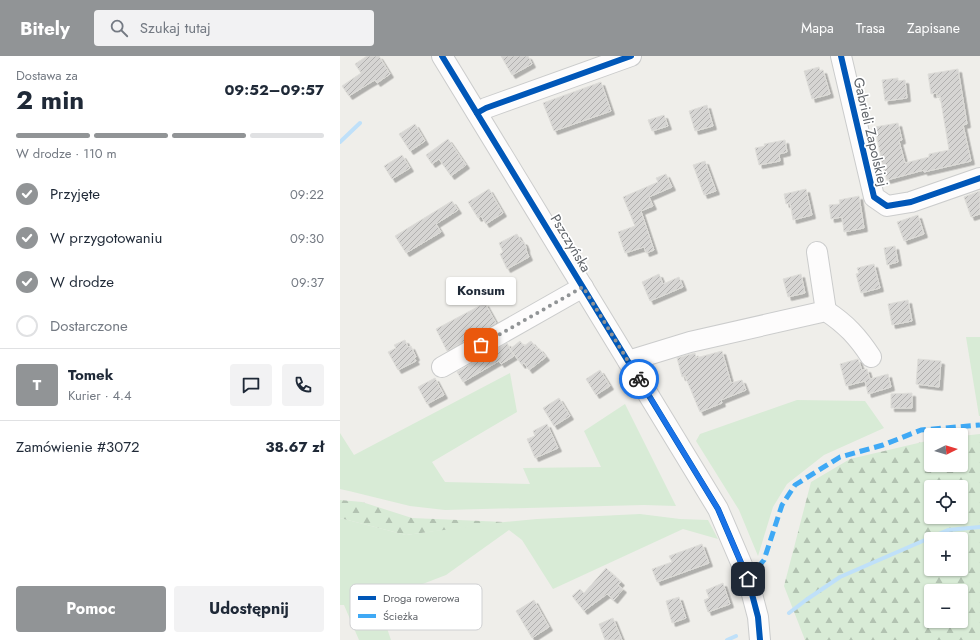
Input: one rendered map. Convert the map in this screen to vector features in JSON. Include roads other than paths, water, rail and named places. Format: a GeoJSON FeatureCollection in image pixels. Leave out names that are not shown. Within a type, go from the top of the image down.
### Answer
{"type":"FeatureCollection","features":[{"type":"Feature","properties":{"kind":"street","name":"Pszczyńska"},"geometry":{"type":"LineString","coordinates":[[442,56],[718,509],[748,579],[758,617],[760,640]]}},
{"type":"Feature","properties":{"kind":"street"},"geometry":{"type":"LineString","coordinates":[[477,113],[486,108],[631,56]]}},
{"type":"Feature","properties":{"kind":"street","name":"Gabrieli Zapolskiej"},"geometry":{"type":"LineString","coordinates":[[841,56],[874,197],[887,206],[911,202],[980,178]]}},
{"type":"Feature","properties":{"kind":"street"},"geometry":{"type":"LineString","coordinates":[[817,252],[826,311]]}},
{"type":"Feature","properties":{"kind":"street"},"geometry":{"type":"LineString","coordinates":[[442,367],[583,287]]}},
{"type":"Feature","properties":{"kind":"street"},"geometry":{"type":"LineString","coordinates":[[628,361],[690,342],[826,311],[841,320],[859,339],[871,357]]}},
{"type":"Feature","properties":{"kind":"waterway"},"geometry":{"type":"LineString","coordinates":[[340,142],[360,123]]}},
{"type":"Feature","properties":{"kind":"waterway"},"geometry":{"type":"LineString","coordinates":[[789,613],[840,577],[948,530],[980,527]]}},
{"type":"Feature","properties":{"kind":"waterway"},"geometry":{"type":"LineString","coordinates":[[727,640],[736,636]]}},
{"type":"Feature","properties":{"kind":"place","name":"Konsum"},"geometry":{"type":"Point","coordinates":[481,345]}}]}
